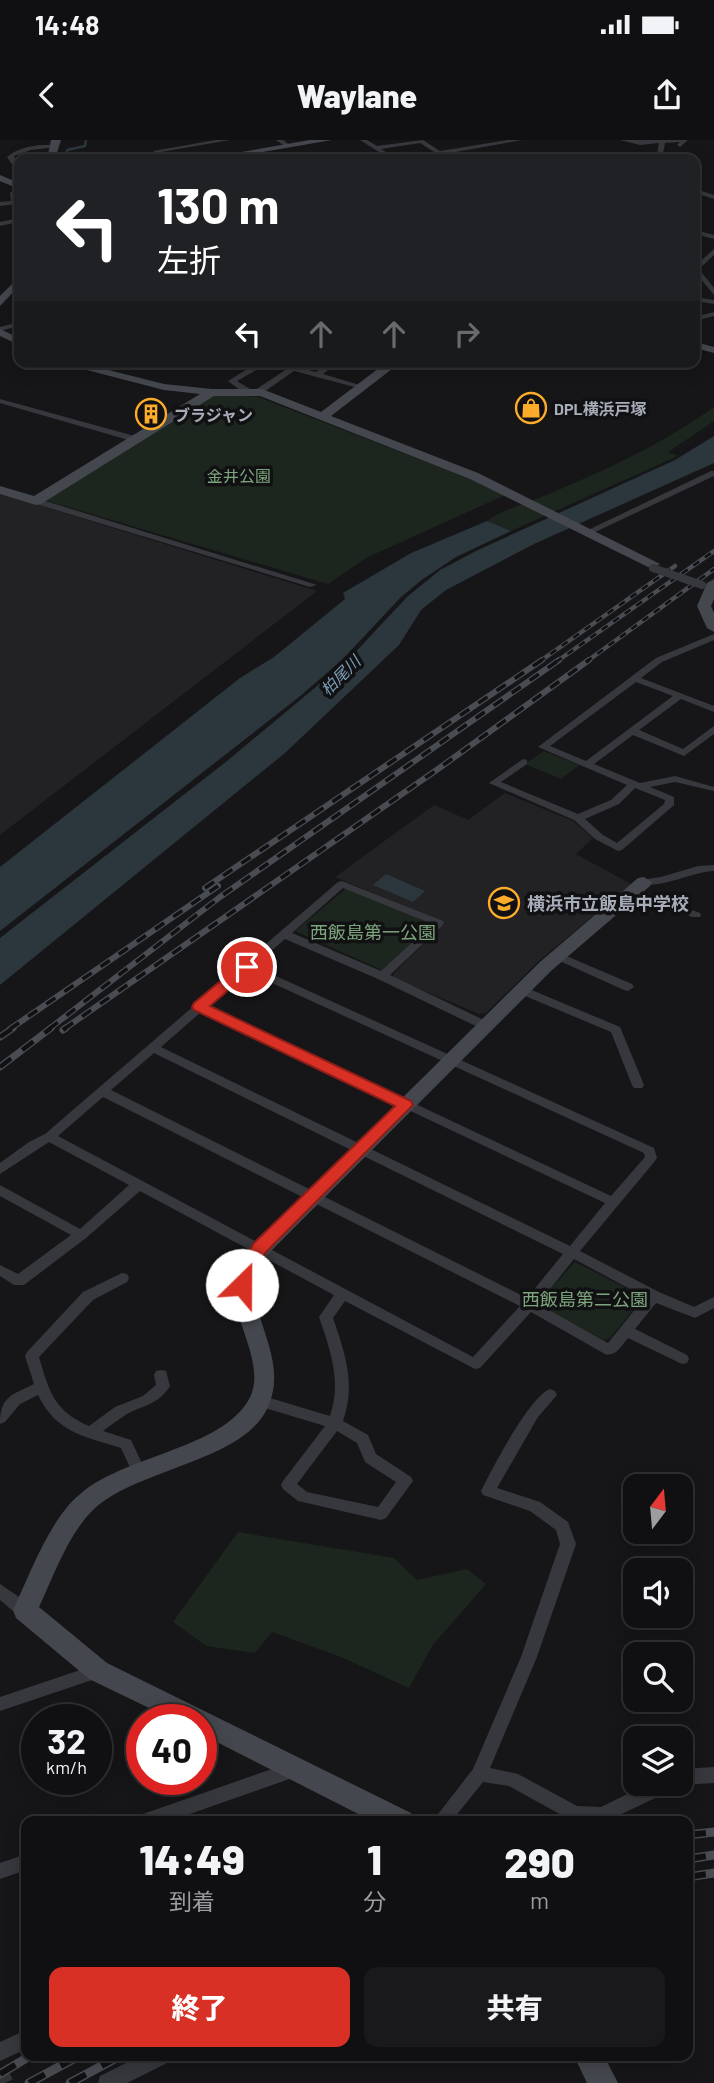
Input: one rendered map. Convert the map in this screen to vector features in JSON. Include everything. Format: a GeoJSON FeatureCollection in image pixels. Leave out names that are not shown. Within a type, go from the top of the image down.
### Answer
{"type":"FeatureCollection","features":[{"type":"Feature","properties":{"kind":"street"},"geometry":{"type":"LineString","coordinates":[[25,140],[26,150]]}},
{"type":"Feature","properties":{"kind":"street"},"geometry":{"type":"LineString","coordinates":[[160,154],[156,151],[227,140]]}},
{"type":"Feature","properties":{"kind":"street"},"geometry":{"type":"LineString","coordinates":[[231,154],[283,143],[327,140]]}},
{"type":"Feature","properties":{"kind":"street"},"geometry":{"type":"LineString","coordinates":[[363,140],[385,154]]}},
{"type":"Feature","properties":{"kind":"street"},"geometry":{"type":"LineString","coordinates":[[375,148],[423,140],[439,153],[519,140]]}},
{"type":"Feature","properties":{"kind":"street"},"geometry":{"type":"LineString","coordinates":[[624,140],[640,143],[685,140],[680,145]]}},
{"type":"Feature","properties":{"kind":"street"},"geometry":{"type":"LineString","coordinates":[[15,154],[55,143]]}},
{"type":"Feature","properties":{"kind":"street"},"geometry":{"type":"LineString","coordinates":[[0,155],[12,155],[10,157],[14,169]]}},
{"type":"Feature","properties":{"kind":"street"},"geometry":{"type":"LineString","coordinates":[[700,264],[714,251]]}},
{"type":"Feature","properties":{"kind":"street"},"geometry":{"type":"LineString","coordinates":[[700,277],[706,287],[714,293]]}},
{"type":"Feature","properties":{"kind":"street"},"geometry":{"type":"LineString","coordinates":[[0,303],[14,286]]}},
{"type":"Feature","properties":{"kind":"street"},"geometry":{"type":"LineString","coordinates":[[87,368],[181,391],[212,392],[253,391],[301,368]]}},
{"type":"Feature","properties":{"kind":"street"},"geometry":{"type":"LineString","coordinates":[[256,368],[232,381],[452,467],[526,500],[653,566],[708,584],[704,606],[714,628]]}},
{"type":"Feature","properties":{"kind":"street"},"geometry":{"type":"LineString","coordinates":[[290,368],[362,387]]}},
{"type":"Feature","properties":{"kind":"street"},"geometry":{"type":"LineString","coordinates":[[317,375],[327,368]]}},
{"type":"Feature","properties":{"kind":"street"},"geometry":{"type":"LineString","coordinates":[[322,417],[387,368]]}},
{"type":"Feature","properties":{"kind":"street"},"geometry":{"type":"LineString","coordinates":[[36,501],[212,392]]}},
{"type":"Feature","properties":{"kind":"street"},"geometry":{"type":"LineString","coordinates":[[0,401],[135,439]]}},
{"type":"Feature","properties":{"kind":"street"},"geometry":{"type":"LineString","coordinates":[[586,531],[714,473]]}},
{"type":"Feature","properties":{"kind":"street"},"geometry":{"type":"LineString","coordinates":[[0,490],[313,585]]}},
{"type":"Feature","properties":{"kind":"street"},"geometry":{"type":"LineString","coordinates":[[523,762],[494,783],[578,818],[599,837],[618,848],[669,805],[670,799],[543,747],[659,660],[714,636]]}},
{"type":"Feature","properties":{"kind":"street"},"geometry":{"type":"LineString","coordinates":[[634,678],[714,709]]}},
{"type":"Feature","properties":{"kind":"street"},"geometry":{"type":"LineString","coordinates":[[587,765],[679,696]]}},
{"type":"Feature","properties":{"kind":"street"},"geometry":{"type":"LineString","coordinates":[[632,731],[684,753],[714,729]]}},
{"type":"Feature","properties":{"kind":"street"},"geometry":{"type":"LineString","coordinates":[[578,818],[615,802],[636,785],[675,779],[711,789]]}},
{"type":"Feature","properties":{"kind":"street"},"geometry":{"type":"LineString","coordinates":[[25,1610],[83,1504],[95,1494],[139,1472],[230,1433],[255,1411],[266,1374],[243,1302],[242,1285],[244,1272],[260,1248],[522,989],[639,886],[666,881],[705,867],[714,868]]}},
{"type":"Feature","properties":{"kind":"street"},"geometry":{"type":"LineString","coordinates":[[0,1170],[33,1145],[49,1137],[342,884],[439,923],[382,976]]}},
{"type":"Feature","properties":{"kind":"street"},"geometry":{"type":"LineString","coordinates":[[639,886],[696,915]]}},
{"type":"Feature","properties":{"kind":"street"},"geometry":{"type":"LineString","coordinates":[[286,935],[382,976],[486,1026]]}},
{"type":"Feature","properties":{"kind":"street"},"geometry":{"type":"LineString","coordinates":[[557,956],[628,986]]}},
{"type":"Feature","properties":{"kind":"street"},"geometry":{"type":"LineString","coordinates":[[49,1137],[475,1364],[529,1305],[651,1158],[650,1151],[453,1058],[247,967]]}},
{"type":"Feature","properties":{"kind":"street"},"geometry":{"type":"LineString","coordinates":[[522,989],[616,1030],[640,1077]]}},
{"type":"Feature","properties":{"kind":"street"},"geometry":{"type":"LineString","coordinates":[[200,1007],[613,1202]]}},
{"type":"Feature","properties":{"kind":"street"},"geometry":{"type":"LineString","coordinates":[[154,1048],[571,1252],[654,1296],[695,1313],[714,1302]]}},
{"type":"Feature","properties":{"kind":"street"},"geometry":{"type":"LineString","coordinates":[[102,1091],[529,1305],[610,1350],[654,1296]]}},
{"type":"Feature","properties":{"kind":"street"},"geometry":{"type":"LineString","coordinates":[[0,1270],[19,1281],[81,1235],[138,1185]]}},
{"type":"Feature","properties":{"kind":"street"},"geometry":{"type":"LineString","coordinates":[[0,1190],[81,1235]]}},
{"type":"Feature","properties":{"kind":"street"},"geometry":{"type":"LineString","coordinates":[[122,1278],[88,1296],[32,1356],[41,1387],[60,1417],[91,1432],[126,1444],[139,1472]]}},
{"type":"Feature","properties":{"kind":"street"},"geometry":{"type":"LineString","coordinates":[[260,1401],[335,1423],[363,1439],[370,1458],[406,1481],[381,1514],[303,1497],[288,1485],[335,1423],[345,1393],[342,1365],[326,1317],[342,1295]]}},
{"type":"Feature","properties":{"kind":"street"},"geometry":{"type":"LineString","coordinates":[[626,1331],[682,1359]]}},
{"type":"Feature","properties":{"kind":"street"},"geometry":{"type":"LineString","coordinates":[[91,1432],[125,1408],[153,1398],[163,1386],[161,1375]]}},
{"type":"Feature","properties":{"kind":"street"},"geometry":{"type":"LineString","coordinates":[[0,1418],[15,1400],[41,1387]]}},
{"type":"Feature","properties":{"kind":"street"},"geometry":{"type":"LineString","coordinates":[[445,1816],[479,1774],[529,1657],[568,1544],[563,1526],[535,1506],[488,1492],[533,1413],[550,1395]]}},
{"type":"Feature","properties":{"kind":"street"},"geometry":{"type":"LineString","coordinates":[[0,1591],[98,1671],[167,1704]]}},
{"type":"Feature","properties":{"kind":"street"},"geometry":{"type":"LineString","coordinates":[[0,1704],[98,1671]]}},
{"type":"Feature","properties":{"kind":"street"},"geometry":{"type":"LineString","coordinates":[[217,1728],[391,1816]]}},
{"type":"Feature","properties":{"kind":"street"},"geometry":{"type":"LineString","coordinates":[[160,1816],[299,1768]]}},
{"type":"Feature","properties":{"kind":"street"},"geometry":{"type":"LineString","coordinates":[[479,1774],[512,1779],[575,1814],[602,1815],[641,1796]]}},
{"type":"Feature","properties":{"kind":"street"},"geometry":{"type":"LineString","coordinates":[[693,1776],[714,1775]]}},
{"type":"Feature","properties":{"kind":"street"},"geometry":{"type":"LineString","coordinates":[[0,1871],[21,1864]]}},
{"type":"Feature","properties":{"kind":"street"},"geometry":{"type":"LineString","coordinates":[[0,2052],[21,2042]]}},
{"type":"Feature","properties":{"kind":"street"},"geometry":{"type":"LineString","coordinates":[[107,2083],[150,2061]]}},
{"type":"Feature","properties":{"kind":"street"},"geometry":{"type":"LineString","coordinates":[[591,2061],[603,2083]]}},
{"type":"Feature","properties":{"kind":"shaded area"},"geometry":{"type":"Polygon","coordinates":[[[0,493],[317,591],[0,835],[0,493]]]}},
{"type":"Feature","properties":{"kind":"shaded area","name":"横浜市立飯島中学校"},"geometry":{"type":"Polygon","coordinates":[[[505,793],[573,821],[593,838],[576,854],[631,884],[539,961],[486,1013],[479,1014],[394,978],[393,974],[445,923],[335,877],[434,805],[468,820],[505,793]]]}},
{"type":"Feature","properties":{"kind":"green space","name":"金井公園"},"geometry":{"type":"Polygon","coordinates":[[[215,394],[258,397],[468,478],[505,495],[366,558],[328,584],[44,500],[215,394]]]}},
{"type":"Feature","properties":{"kind":"green space"},"geometry":{"type":"Polygon","coordinates":[[[714,407],[714,421],[668,452],[678,456],[511,531],[487,521],[502,512],[635,455],[714,407]]]}},
{"type":"Feature","properties":{"kind":"green space"},"geometry":{"type":"Polygon","coordinates":[[[544,751],[579,765],[561,779],[525,764],[544,751]]]}},
{"type":"Feature","properties":{"kind":"green space","name":"西飯島第一公園"},"geometry":{"type":"Polygon","coordinates":[[[347,888],[432,924],[382,970],[295,931],[347,888]]]}},
{"type":"Feature","properties":{"kind":"green space","name":"西飯島第二公園"},"geometry":{"type":"Polygon","coordinates":[[[575,1262],[644,1297],[610,1338],[604,1340],[541,1307],[538,1302],[575,1262]]]}},
{"type":"Feature","properties":{"kind":"green space"},"geometry":{"type":"Polygon","coordinates":[[[238,1532],[394,1558],[417,1580],[467,1569],[486,1584],[432,1646],[409,1688],[341,1657],[272,1632],[255,1653],[206,1646],[173,1622],[238,1532]]]}},
{"type":"Feature","properties":{"kind":"water","name":"柏尾川"},"geometry":{"type":"Polygon","coordinates":[[[714,436],[714,463],[534,544],[446,590],[421,610],[399,645],[285,753],[0,985],[0,938],[227,761],[347,661],[408,596],[440,570],[675,460],[714,436]]]}},
{"type":"Feature","properties":{"kind":"water"},"geometry":{"type":"Polygon","coordinates":[[[487,521],[511,531],[456,557],[423,579],[401,597],[342,660],[299,697],[0,931],[0,867],[240,678],[274,657],[345,599],[343,593],[411,553],[487,521]]]}},
{"type":"Feature","properties":{"kind":"water"},"geometry":{"type":"Polygon","coordinates":[[[386,874],[425,891],[413,902],[373,885],[386,874]]]}},
{"type":"Feature","properties":{"kind":"waterway"},"geometry":{"type":"LineString","coordinates":[[67,154],[67,150],[85,146],[86,140]]}},
{"type":"Feature","properties":{"kind":"tunnel"},"geometry":{"type":"LineString","coordinates":[[0,2073],[5,2083]]}},
{"type":"Feature","properties":{"kind":"railway"},"geometry":{"type":"LineString","coordinates":[[556,662],[714,551]]}},
{"type":"Feature","properties":{"kind":"railway"},"geometry":{"type":"LineString","coordinates":[[539,662],[675,566]]}},
{"type":"Feature","properties":{"kind":"railway"},"geometry":{"type":"LineString","coordinates":[[586,662],[714,569]]}},
{"type":"Feature","properties":{"kind":"railway"},"geometry":{"type":"LineString","coordinates":[[205,888],[542,660]]}},
{"type":"Feature","properties":{"kind":"railway"},"geometry":{"type":"LineString","coordinates":[[49,1029],[220,897],[559,660]]}},
{"type":"Feature","properties":{"kind":"railway"},"geometry":{"type":"LineString","coordinates":[[64,1029],[438,769],[589,660]]}},
{"type":"Feature","properties":{"kind":"railway"},"geometry":{"type":"LineString","coordinates":[[10,1029],[218,886]]}},
{"type":"Feature","properties":{"kind":"railway"},"geometry":{"type":"LineString","coordinates":[[0,1037],[13,1028]]}},
{"type":"Feature","properties":{"kind":"railway"},"geometry":{"type":"LineString","coordinates":[[0,1067],[51,1028]]}},
{"type":"Feature","properties":{"kind":"railway"},"geometry":{"type":"LineString","coordinates":[[693,1834],[714,1832]]}},
{"type":"Feature","properties":{"kind":"railway"},"geometry":{"type":"LineString","coordinates":[[693,1858],[714,1855]]}},
{"type":"Feature","properties":{"kind":"railway"},"geometry":{"type":"LineString","coordinates":[[693,1876],[714,1873]]}},
{"type":"Feature","properties":{"kind":"railway"},"geometry":{"type":"LineString","coordinates":[[0,2074],[22,2061]]}},
{"type":"Feature","properties":{"kind":"railway"},"geometry":{"type":"LineString","coordinates":[[29,2083],[70,2061]]}},
{"type":"Feature","properties":{"kind":"railway"},"geometry":{"type":"LineString","coordinates":[[70,2083],[111,2061]]}},
{"type":"Feature","properties":{"kind":"place","name":"DPL横浜戸塚"},"geometry":{"type":"Point","coordinates":[531,408]}},
{"type":"Feature","properties":{"kind":"place","name":"ブラジャン"},"geometry":{"type":"Point","coordinates":[151,414]}},
{"type":"Feature","properties":{"kind":"place","name":"横浜市立飯島中学校"},"geometry":{"type":"Point","coordinates":[504,903]}},
{"type":"Feature","properties":{"kind":"route"},"geometry":{"type":"LineString","coordinates":[[242,1285],[249,1261],[260,1248],[405,1105],[200,1007],[247,967]]}}]}
